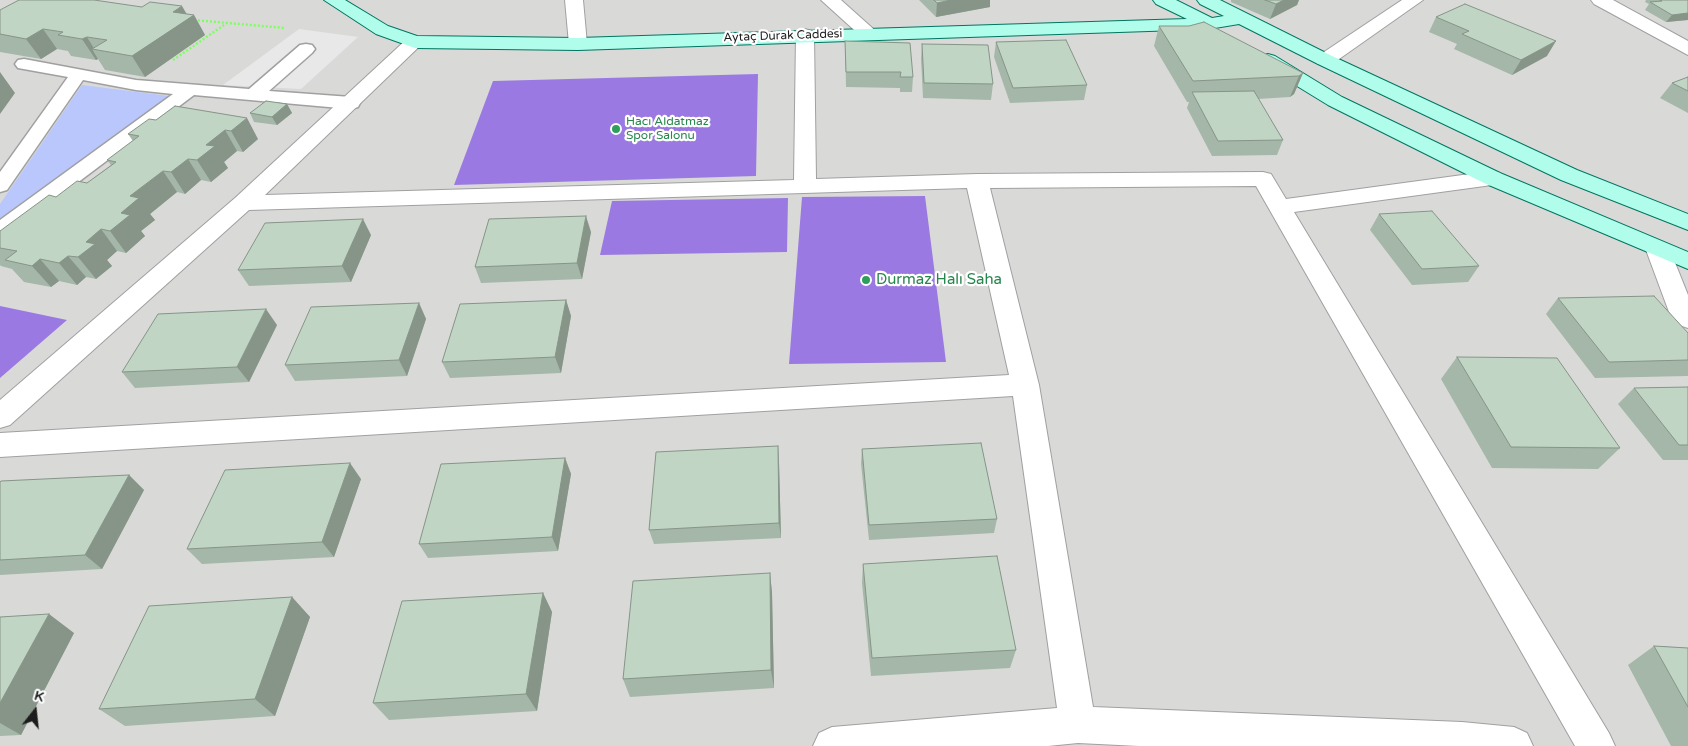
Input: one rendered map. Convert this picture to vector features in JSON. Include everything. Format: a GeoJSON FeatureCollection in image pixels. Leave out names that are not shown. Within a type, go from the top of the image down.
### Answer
{"type":"FeatureCollection","features":[{"type":"Feature","properties":{"kind":"main road","name":"Aytaç Durak Caddesi"},"geometry":{"type":"LineString","coordinates":[[333,0],[382,30],[415,42],[578,44],[805,35],[1209,24],[1242,18]]}},
{"type":"Feature","properties":{"kind":"main road"},"geometry":{"type":"LineString","coordinates":[[1162,0],[1209,24],[1335,101],[1492,178],[1658,250],[1688,261]]}},
{"type":"Feature","properties":{"kind":"main road"},"geometry":{"type":"LineString","coordinates":[[1206,0],[1325,60],[1569,175],[1688,222]]}},
{"type":"Feature","properties":{"kind":"street"},"geometry":{"type":"LineString","coordinates":[[574,0],[578,44]]}},
{"type":"Feature","properties":{"kind":"street"},"geometry":{"type":"LineString","coordinates":[[830,0],[870,34]]}},
{"type":"Feature","properties":{"kind":"street"},"geometry":{"type":"LineString","coordinates":[[1325,60],[1414,0]]}},
{"type":"Feature","properties":{"kind":"street"},"geometry":{"type":"LineString","coordinates":[[1600,0],[1688,49]]}},
{"type":"Feature","properties":{"kind":"street"},"geometry":{"type":"LineString","coordinates":[[805,35],[805,186]]}},
{"type":"Feature","properties":{"kind":"street"},"geometry":{"type":"LineString","coordinates":[[0,416],[243,203],[415,42]]}},
{"type":"Feature","properties":{"kind":"street"},"geometry":{"type":"LineString","coordinates":[[1281,207],[1492,178]]}},
{"type":"Feature","properties":{"kind":"street"},"geometry":{"type":"LineString","coordinates":[[243,203],[977,181],[1263,179],[1596,746]]}},
{"type":"Feature","properties":{"kind":"street"},"geometry":{"type":"LineString","coordinates":[[977,181],[1025,385],[1078,725]]}},
{"type":"Feature","properties":{"kind":"street"},"geometry":{"type":"LineString","coordinates":[[1658,250],[1682,312],[1688,319]]}},
{"type":"Feature","properties":{"kind":"street"},"geometry":{"type":"LineString","coordinates":[[0,445],[1025,385]]}},
{"type":"Feature","properties":{"kind":"street"},"geometry":{"type":"LineString","coordinates":[[832,746],[1078,725],[1462,741],[1514,746]]}},
{"type":"Feature","properties":{"kind":"lane"},"geometry":{"type":"LineString","coordinates":[[253,95],[306,50]]}},
{"type":"Feature","properties":{"kind":"lane"},"geometry":{"type":"LineString","coordinates":[[24,64],[136,85],[351,103]]}},
{"type":"Feature","properties":{"kind":"lane"},"geometry":{"type":"LineString","coordinates":[[0,186],[79,74]]}},
{"type":"Feature","properties":{"kind":"lane"},"geometry":{"type":"LineString","coordinates":[[0,230],[190,90]]}},
{"type":"Feature","properties":{"kind":"path"},"geometry":{"type":"LineString","coordinates":[[192,20],[287,28],[311,35],[306,50]]}},
{"type":"Feature","properties":{"kind":"shaded area"},"geometry":{"type":"Polygon","coordinates":[[[0,0],[1688,0],[1688,746],[0,746],[0,0]]]}},
{"type":"Feature","properties":{"kind":"shaded area"},"geometry":{"type":"Polygon","coordinates":[[[299,29],[358,37],[301,89],[223,85],[299,29]]]}},
{"type":"Feature","properties":{"kind":"shaded area","name":"Hacı Aldatmaz Spor Salonu"},"geometry":{"type":"Polygon","coordinates":[[[758,74],[756,176],[454,185],[493,81],[758,74]]]}},
{"type":"Feature","properties":{"kind":"shaded area"},"geometry":{"type":"Polygon","coordinates":[[[82,85],[169,96],[0,222],[0,204],[82,85]]]}},
{"type":"Feature","properties":{"kind":"shaded area","name":"Durmaz Halı Saha"},"geometry":{"type":"Polygon","coordinates":[[[925,196],[946,362],[789,364],[802,197],[925,196]]]}},
{"type":"Feature","properties":{"kind":"shaded area"},"geometry":{"type":"Polygon","coordinates":[[[788,198],[787,252],[600,255],[612,201],[788,198]]]}},
{"type":"Feature","properties":{"kind":"shaded area"},"geometry":{"type":"Polygon","coordinates":[[[0,306],[67,320],[0,378],[0,306]]]}},
{"type":"Feature","properties":{"kind":"building"},"geometry":{"type":"Polygon","coordinates":[[[19,0],[94,0],[142,7],[150,2],[182,6],[173,12],[194,15],[132,56],[92,49],[107,40],[87,37],[82,39],[58,35],[63,32],[43,29],[26,39],[0,34],[0,10],[19,0]]]}},
{"type":"Feature","properties":{"kind":"building"},"geometry":{"type":"Polygon","coordinates":[[[934,0],[951,0],[937,3],[934,0]]]}},
{"type":"Feature","properties":{"kind":"building"},"geometry":{"type":"Polygon","coordinates":[[[1265,0],[1284,0],[1276,4],[1265,0]]]}},
{"type":"Feature","properties":{"kind":"building"},"geometry":{"type":"Polygon","coordinates":[[[1660,0],[1688,0],[1688,13],[1672,15],[1650,2],[1662,1],[1660,0]]]}},
{"type":"Feature","properties":{"kind":"building"},"geometry":{"type":"Polygon","coordinates":[[[1465,4],[1556,41],[1521,60],[1462,34],[1469,31],[1436,17],[1465,4]]]}},
{"type":"Feature","properties":{"kind":"building"},"geometry":{"type":"Polygon","coordinates":[[[1204,22],[1303,73],[1299,76],[1193,81],[1159,26],[1189,26],[1204,22]]]}},
{"type":"Feature","properties":{"kind":"building"},"geometry":{"type":"Polygon","coordinates":[[[1066,40],[1087,85],[1013,88],[996,42],[1066,40]]]}},
{"type":"Feature","properties":{"kind":"building"},"geometry":{"type":"Polygon","coordinates":[[[845,41],[910,43],[913,77],[900,77],[901,72],[846,72],[845,41]]]}},
{"type":"Feature","properties":{"kind":"building"},"geometry":{"type":"Polygon","coordinates":[[[922,44],[988,45],[993,84],[924,83],[922,44]]]}},
{"type":"Feature","properties":{"kind":"building"},"geometry":{"type":"Polygon","coordinates":[[[1688,77],[1688,91],[1672,83],[1688,77]]]}},
{"type":"Feature","properties":{"kind":"building"},"geometry":{"type":"Polygon","coordinates":[[[1254,91],[1283,140],[1218,141],[1192,92],[1254,91]]]}},
{"type":"Feature","properties":{"kind":"building"},"geometry":{"type":"Polygon","coordinates":[[[266,101],[287,104],[272,117],[250,113],[266,101]]]}},
{"type":"Feature","properties":{"kind":"building"},"geometry":{"type":"Polygon","coordinates":[[[175,106],[247,118],[231,131],[225,130],[206,145],[215,146],[197,160],[188,159],[171,172],[163,171],[130,196],[139,198],[121,213],[130,215],[110,231],[101,229],[86,242],[95,244],[78,257],[68,256],[59,263],[40,259],[32,266],[5,260],[17,251],[0,248],[0,231],[49,195],[56,197],[77,181],[87,183],[116,162],[107,160],[139,136],[128,134],[149,119],[156,120],[175,106]]]}},
{"type":"Feature","properties":{"kind":"building"},"geometry":{"type":"Polygon","coordinates":[[[1432,211],[1479,266],[1422,269],[1379,214],[1432,211]]]}},
{"type":"Feature","properties":{"kind":"building"},"geometry":{"type":"Polygon","coordinates":[[[586,216],[577,263],[475,267],[489,219],[586,216]]]}},
{"type":"Feature","properties":{"kind":"building"},"geometry":{"type":"Polygon","coordinates":[[[363,219],[342,266],[238,270],[265,223],[363,219]]]}},
{"type":"Feature","properties":{"kind":"building"},"geometry":{"type":"Polygon","coordinates":[[[1654,296],[1688,333],[1688,360],[1609,362],[1558,298],[1654,296]]]}},
{"type":"Feature","properties":{"kind":"building"},"geometry":{"type":"Polygon","coordinates":[[[566,300],[555,357],[442,362],[460,304],[566,300]]]}},
{"type":"Feature","properties":{"kind":"building"},"geometry":{"type":"Polygon","coordinates":[[[419,303],[399,360],[285,365],[311,307],[419,303]]]}},
{"type":"Feature","properties":{"kind":"building"},"geometry":{"type":"Polygon","coordinates":[[[266,309],[237,367],[122,372],[158,314],[266,309]]]}},
{"type":"Feature","properties":{"kind":"building"},"geometry":{"type":"Polygon","coordinates":[[[1457,357],[1557,358],[1620,448],[1511,447],[1457,357]]]}},
{"type":"Feature","properties":{"kind":"building"},"geometry":{"type":"Polygon","coordinates":[[[1688,387],[1688,445],[1679,445],[1634,388],[1688,387]]]}},
{"type":"Feature","properties":{"kind":"building"},"geometry":{"type":"Polygon","coordinates":[[[981,443],[997,519],[869,525],[862,449],[981,443]]]}},
{"type":"Feature","properties":{"kind":"building"},"geometry":{"type":"Polygon","coordinates":[[[778,446],[779,523],[649,530],[656,452],[778,446]]]}},
{"type":"Feature","properties":{"kind":"building"},"geometry":{"type":"Polygon","coordinates":[[[565,458],[552,537],[419,544],[441,464],[565,458]]]}},
{"type":"Feature","properties":{"kind":"building"},"geometry":{"type":"Polygon","coordinates":[[[350,463],[322,542],[187,549],[225,470],[350,463]]]}},
{"type":"Feature","properties":{"kind":"building"},"geometry":{"type":"Polygon","coordinates":[[[129,475],[85,555],[0,560],[1,481],[129,475]]]}},
{"type":"Feature","properties":{"kind":"building"},"geometry":{"type":"Polygon","coordinates":[[[997,556],[1016,650],[872,658],[863,564],[997,556]]]}},
{"type":"Feature","properties":{"kind":"building"},"geometry":{"type":"Polygon","coordinates":[[[770,573],[771,670],[623,679],[633,581],[770,573]]]}},
{"type":"Feature","properties":{"kind":"building"},"geometry":{"type":"Polygon","coordinates":[[[543,593],[526,694],[373,703],[402,601],[543,593]]]}},
{"type":"Feature","properties":{"kind":"building"},"geometry":{"type":"Polygon","coordinates":[[[292,597],[255,699],[99,709],[149,606],[292,597]]]}},
{"type":"Feature","properties":{"kind":"building"},"geometry":{"type":"Polygon","coordinates":[[[49,614],[0,703],[0,617],[49,614]]]}},
{"type":"Feature","properties":{"kind":"building"},"geometry":{"type":"Polygon","coordinates":[[[1654,646],[1688,648],[1688,707],[1654,646]]]}},
{"type":"Feature","properties":{"kind":"place","name":"Hacı Aldatmaz Spor Salonu"},"geometry":{"type":"Point","coordinates":[616,129]}},
{"type":"Feature","properties":{"kind":"place","name":"Durmaz Halı Saha"},"geometry":{"type":"Point","coordinates":[866,280]}}]}
